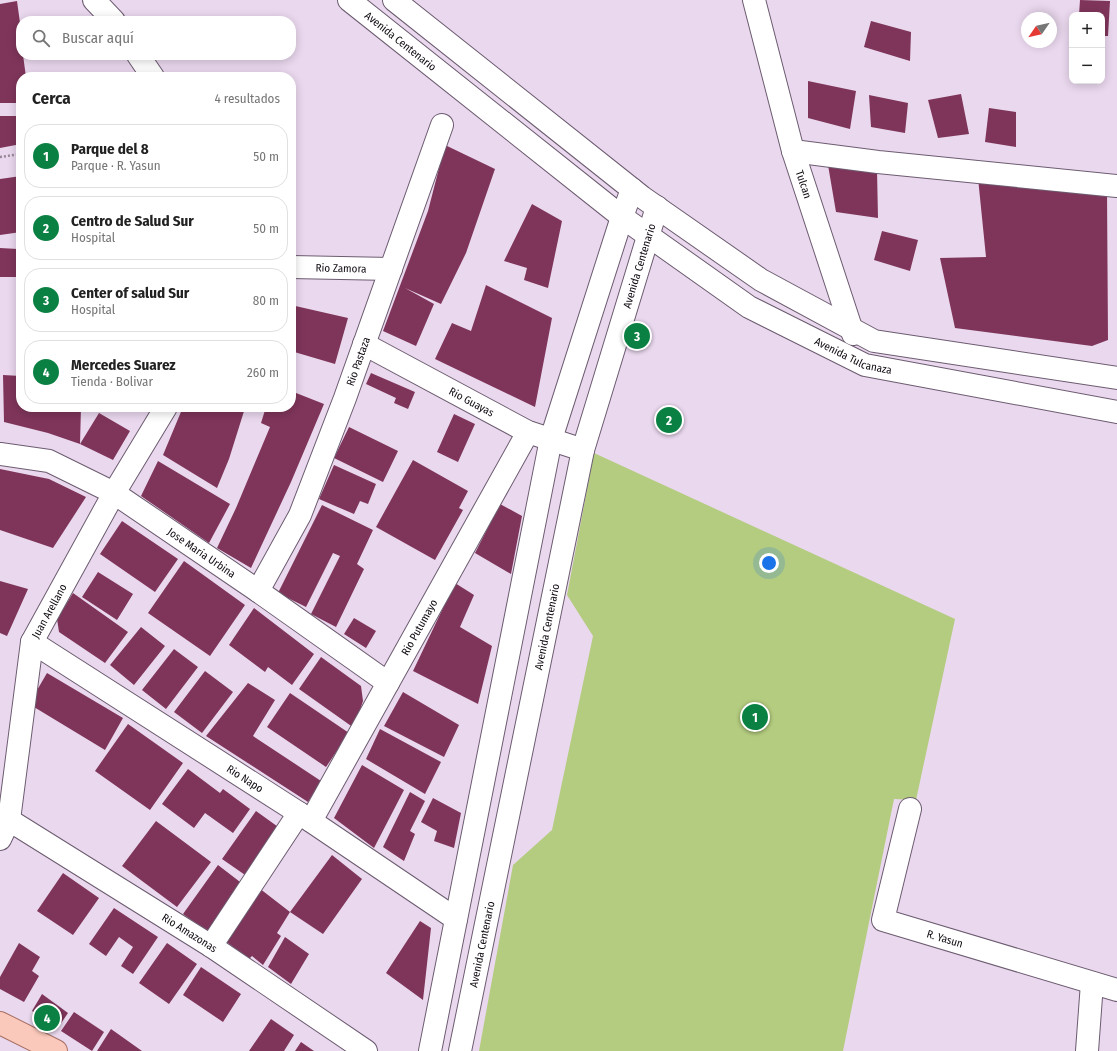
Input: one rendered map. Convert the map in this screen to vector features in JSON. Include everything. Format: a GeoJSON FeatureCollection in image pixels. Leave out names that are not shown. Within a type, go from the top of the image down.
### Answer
{"type":"FeatureCollection","features":[{"type":"Feature","properties":{"kind":"main road"},"geometry":{"type":"LineString","coordinates":[[2,1024],[34,1051]]}},
{"type":"Feature","properties":{"kind":"main road"},"geometry":{"type":"LineString","coordinates":[[2,1024],[56,1051]]}},
{"type":"Feature","properties":{"kind":"street"},"geometry":{"type":"LineString","coordinates":[[94,0],[109,16]]}},
{"type":"Feature","properties":{"kind":"street","name":"Avenida Centenario"},"geometry":{"type":"LineString","coordinates":[[349,0],[622,218]]}},
{"type":"Feature","properties":{"kind":"street"},"geometry":{"type":"LineString","coordinates":[[394,0],[632,189],[551,439],[430,1051]]}},
{"type":"Feature","properties":{"kind":"street","name":"Tulcan"},"geometry":{"type":"LineString","coordinates":[[754,0],[793,151],[851,328],[865,366]]}},
{"type":"Feature","properties":{"kind":"street"},"geometry":{"type":"LineString","coordinates":[[141,60],[150,72]]}},
{"type":"Feature","properties":{"kind":"street","name":"Rio Pastaza"},"geometry":{"type":"LineString","coordinates":[[258,591],[300,515],[364,344],[442,125]]}},
{"type":"Feature","properties":{"kind":"street"},"geometry":{"type":"LineString","coordinates":[[793,151],[893,164],[1117,186]]}},
{"type":"Feature","properties":{"kind":"street","name":"Avenida Tulcanaza"},"geometry":{"type":"LineString","coordinates":[[632,189],[761,280],[874,341],[1117,378]]}},
{"type":"Feature","properties":{"kind":"street","name":"Avenida Centenario"},"geometry":{"type":"LineString","coordinates":[[460,1051],[583,450],[647,236],[657,208]]}},
{"type":"Feature","properties":{"kind":"street","name":"Avenida Tulcanaza"},"geometry":{"type":"LineString","coordinates":[[622,218],[749,307],[865,366],[1117,412]]}},
{"type":"Feature","properties":{"kind":"street","name":"Rio Zamora"},"geometry":{"type":"LineString","coordinates":[[296,267],[391,269]]}},
{"type":"Feature","properties":{"kind":"street","name":"Rio Guayas"},"geometry":{"type":"LineString","coordinates":[[364,344],[528,432],[583,450]]}},
{"type":"Feature","properties":{"kind":"street","name":"Juan Arellano"},"geometry":{"type":"LineString","coordinates":[[4,830],[32,642],[114,493],[163,412]]}},
{"type":"Feature","properties":{"kind":"street","name":"Rio Putumayo"},"geometry":{"type":"LineString","coordinates":[[211,946],[305,817],[388,683],[528,432]]}},
{"type":"Feature","properties":{"kind":"street","name":"Jose Maria Urbina"},"geometry":{"type":"LineString","coordinates":[[0,454],[49,461],[114,493],[258,591],[388,683]]}},
{"type":"Feature","properties":{"kind":"street","name":"Rio Napo"},"geometry":{"type":"LineString","coordinates":[[32,642],[305,817],[456,919]]}},
{"type":"Feature","properties":{"kind":"street","name":"R. Yasun"},"geometry":{"type":"LineString","coordinates":[[910,809],[883,920],[1117,990]]}},
{"type":"Feature","properties":{"kind":"street","name":"Rio Amazonas"},"geometry":{"type":"LineString","coordinates":[[4,830],[211,946],[366,1051]]}},
{"type":"Feature","properties":{"kind":"street"},"geometry":{"type":"LineString","coordinates":[[1087,1051],[1092,983]]}},
{"type":"Feature","properties":{"kind":"path"},"geometry":{"type":"LineString","coordinates":[[0,157],[16,155]]}},
{"type":"Feature","properties":{"kind":"green space"},"geometry":{"type":"Polygon","coordinates":[[[594,453],[955,619],[916,800],[894,799],[843,1051],[479,1051],[513,865],[552,830],[593,636],[567,595],[594,453]]]}},
{"type":"Feature","properties":{"kind":"building"},"geometry":{"type":"Polygon","coordinates":[[[1080,0],[1110,1],[1108,36],[1105,36],[1105,12],[1079,12],[1080,0]]]}},
{"type":"Feature","properties":{"kind":"building"},"geometry":{"type":"Polygon","coordinates":[[[17,1],[19,16],[16,16],[16,60],[24,60],[25,72],[16,72],[16,103],[0,103],[0,4],[17,1]]]}},
{"type":"Feature","properties":{"kind":"building"},"geometry":{"type":"Polygon","coordinates":[[[871,21],[911,32],[910,61],[864,47],[871,21]]]}},
{"type":"Feature","properties":{"kind":"building"},"geometry":{"type":"Polygon","coordinates":[[[808,81],[856,91],[850,129],[808,118],[808,81]]]}},
{"type":"Feature","properties":{"kind":"building"},"geometry":{"type":"Polygon","coordinates":[[[961,94],[969,134],[938,138],[928,100],[961,94]]]}},
{"type":"Feature","properties":{"kind":"building"},"geometry":{"type":"Polygon","coordinates":[[[869,95],[908,103],[905,133],[871,127],[869,95]]]}},
{"type":"Feature","properties":{"kind":"building"},"geometry":{"type":"Polygon","coordinates":[[[989,108],[1016,112],[1016,147],[985,142],[989,108]]]}},
{"type":"Feature","properties":{"kind":"building"},"geometry":{"type":"Polygon","coordinates":[[[0,116],[16,116],[16,145],[0,148],[0,116]]]}},
{"type":"Feature","properties":{"kind":"building"},"geometry":{"type":"Polygon","coordinates":[[[445,145],[495,169],[466,253],[441,304],[405,288],[434,304],[416,346],[383,331],[428,211],[445,145]]]}},
{"type":"Feature","properties":{"kind":"building"},"geometry":{"type":"Polygon","coordinates":[[[828,165],[877,170],[878,218],[836,212],[828,165]]]}},
{"type":"Feature","properties":{"kind":"building"},"geometry":{"type":"Polygon","coordinates":[[[16,177],[16,233],[0,235],[0,179],[16,177]]]}},
{"type":"Feature","properties":{"kind":"building"},"geometry":{"type":"Polygon","coordinates":[[[978,178],[1107,191],[1108,340],[1092,346],[955,328],[940,258],[986,257],[978,178]]]}},
{"type":"Feature","properties":{"kind":"building"},"geometry":{"type":"Polygon","coordinates":[[[532,204],[562,221],[548,288],[524,280],[527,268],[504,261],[532,204]]]}},
{"type":"Feature","properties":{"kind":"building"},"geometry":{"type":"Polygon","coordinates":[[[882,231],[918,240],[910,271],[874,260],[882,231]]]}},
{"type":"Feature","properties":{"kind":"building"},"geometry":{"type":"Polygon","coordinates":[[[0,248],[16,249],[16,277],[0,277],[0,248]]]}},
{"type":"Feature","properties":{"kind":"building"},"geometry":{"type":"Polygon","coordinates":[[[486,285],[552,318],[535,407],[435,359],[452,323],[471,331],[486,285]]]}},
{"type":"Feature","properties":{"kind":"building"},"geometry":{"type":"Polygon","coordinates":[[[296,306],[348,318],[335,364],[296,352],[296,306]]]}},
{"type":"Feature","properties":{"kind":"building"},"geometry":{"type":"Polygon","coordinates":[[[371,373],[415,392],[408,409],[394,403],[396,398],[366,384],[371,373]]]}},
{"type":"Feature","properties":{"kind":"building"},"geometry":{"type":"Polygon","coordinates":[[[3,375],[16,376],[16,412],[81,412],[80,444],[48,433],[4,422],[3,375]]]}},
{"type":"Feature","properties":{"kind":"building"},"geometry":{"type":"Polygon","coordinates":[[[296,393],[324,404],[291,482],[251,568],[217,548],[236,508],[270,427],[261,423],[264,412],[296,412],[296,393]]]}},
{"type":"Feature","properties":{"kind":"building"},"geometry":{"type":"Polygon","coordinates":[[[181,412],[244,412],[229,459],[217,488],[163,455],[181,412]]]}},
{"type":"Feature","properties":{"kind":"building"},"geometry":{"type":"Polygon","coordinates":[[[99,413],[130,431],[113,460],[80,444],[99,413]]]}},
{"type":"Feature","properties":{"kind":"building"},"geometry":{"type":"Polygon","coordinates":[[[454,414],[475,424],[458,462],[437,452],[454,414]]]}},
{"type":"Feature","properties":{"kind":"building"},"geometry":{"type":"Polygon","coordinates":[[[349,427],[398,451],[383,482],[334,458],[349,427]]]}},
{"type":"Feature","properties":{"kind":"building"},"geometry":{"type":"Polygon","coordinates":[[[413,460],[468,491],[459,508],[463,510],[435,560],[376,527],[413,460]]]}},
{"type":"Feature","properties":{"kind":"building"},"geometry":{"type":"Polygon","coordinates":[[[158,461],[230,504],[209,543],[141,496],[158,461]]]}},
{"type":"Feature","properties":{"kind":"building"},"geometry":{"type":"Polygon","coordinates":[[[334,465],[376,484],[368,504],[360,501],[354,514],[319,499],[334,465]]]}},
{"type":"Feature","properties":{"kind":"building"},"geometry":{"type":"Polygon","coordinates":[[[0,469],[49,479],[86,497],[53,548],[0,530],[0,469]]]}},
{"type":"Feature","properties":{"kind":"building"},"geometry":{"type":"Polygon","coordinates":[[[500,504],[522,516],[511,574],[475,553],[500,504]]]}},
{"type":"Feature","properties":{"kind":"building"},"geometry":{"type":"Polygon","coordinates":[[[322,505],[373,530],[357,564],[364,569],[336,627],[311,614],[340,556],[333,553],[306,607],[278,593],[322,505]]]}},
{"type":"Feature","properties":{"kind":"building"},"geometry":{"type":"Polygon","coordinates":[[[122,521],[178,559],[155,592],[100,554],[122,521]]]}},
{"type":"Feature","properties":{"kind":"building"},"geometry":{"type":"Polygon","coordinates":[[[184,561],[245,605],[210,656],[148,613],[184,561]]]}},
{"type":"Feature","properties":{"kind":"building"},"geometry":{"type":"Polygon","coordinates":[[[98,572],[133,594],[117,620],[82,597],[98,572]]]}},
{"type":"Feature","properties":{"kind":"building"},"geometry":{"type":"Polygon","coordinates":[[[0,581],[28,589],[7,636],[0,633],[0,581]]]}},
{"type":"Feature","properties":{"kind":"building"},"geometry":{"type":"Polygon","coordinates":[[[455,583],[474,595],[460,627],[492,646],[478,704],[413,671],[455,583]]]}},
{"type":"Feature","properties":{"kind":"building"},"geometry":{"type":"Polygon","coordinates":[[[73,593],[128,632],[105,663],[59,632],[57,619],[73,593]]]}},
{"type":"Feature","properties":{"kind":"building"},"geometry":{"type":"Polygon","coordinates":[[[254,608],[314,654],[292,685],[268,667],[265,672],[229,645],[254,608]]]}},
{"type":"Feature","properties":{"kind":"building"},"geometry":{"type":"Polygon","coordinates":[[[354,618],[376,631],[366,648],[344,634],[354,618]]]}},
{"type":"Feature","properties":{"kind":"building"},"geometry":{"type":"Polygon","coordinates":[[[141,627],[165,646],[134,685],[110,665],[141,627]]]}},
{"type":"Feature","properties":{"kind":"building"},"geometry":{"type":"Polygon","coordinates":[[[174,649],[198,667],[166,709],[142,690],[174,649]]]}},
{"type":"Feature","properties":{"kind":"building"},"geometry":{"type":"Polygon","coordinates":[[[321,657],[361,686],[363,701],[354,728],[299,689],[321,657]]]}},
{"type":"Feature","properties":{"kind":"building"},"geometry":{"type":"Polygon","coordinates":[[[205,671],[233,692],[202,733],[174,712],[205,671]]]}},
{"type":"Feature","properties":{"kind":"building"},"geometry":{"type":"Polygon","coordinates":[[[47,673],[123,718],[105,750],[29,704],[47,673]]]}},
{"type":"Feature","properties":{"kind":"building"},"geometry":{"type":"Polygon","coordinates":[[[248,683],[275,700],[253,736],[321,781],[308,802],[206,736],[248,683]]]}},
{"type":"Feature","properties":{"kind":"building"},"geometry":{"type":"Polygon","coordinates":[[[403,692],[459,725],[444,757],[384,726],[403,692]]]}},
{"type":"Feature","properties":{"kind":"building"},"geometry":{"type":"Polygon","coordinates":[[[290,693],[349,733],[326,767],[267,727],[290,693]]]}},
{"type":"Feature","properties":{"kind":"building"},"geometry":{"type":"Polygon","coordinates":[[[128,724],[183,763],[150,810],[95,771],[128,724]]]}},
{"type":"Feature","properties":{"kind":"building"},"geometry":{"type":"Polygon","coordinates":[[[380,729],[441,762],[425,794],[366,759],[380,729]]]}},
{"type":"Feature","properties":{"kind":"building"},"geometry":{"type":"Polygon","coordinates":[[[362,765],[404,790],[374,848],[334,818],[362,765]]]}},
{"type":"Feature","properties":{"kind":"building"},"geometry":{"type":"Polygon","coordinates":[[[188,769],[220,793],[223,789],[250,809],[233,833],[205,813],[194,828],[162,804],[188,769]]]}},
{"type":"Feature","properties":{"kind":"building"},"geometry":{"type":"Polygon","coordinates":[[[410,792],[425,801],[410,831],[415,834],[404,861],[383,847],[410,792]]]}},
{"type":"Feature","properties":{"kind":"building"},"geometry":{"type":"Polygon","coordinates":[[[433,798],[461,813],[454,848],[434,841],[437,831],[421,822],[433,798]]]}},
{"type":"Feature","properties":{"kind":"building"},"geometry":{"type":"Polygon","coordinates":[[[256,811],[281,829],[248,877],[222,859],[256,811]]]}},
{"type":"Feature","properties":{"kind":"building"},"geometry":{"type":"Polygon","coordinates":[[[156,821],[211,862],[177,907],[122,866],[156,821]]]}},
{"type":"Feature","properties":{"kind":"building"},"geometry":{"type":"Polygon","coordinates":[[[332,855],[362,879],[323,934],[290,912],[332,855]]]}},
{"type":"Feature","properties":{"kind":"building"},"geometry":{"type":"Polygon","coordinates":[[[218,865],[244,885],[209,933],[183,914],[218,865]]]}},
{"type":"Feature","properties":{"kind":"building"},"geometry":{"type":"Polygon","coordinates":[[[63,873],[99,898],[73,935],[37,911],[63,873]]]}},
{"type":"Feature","properties":{"kind":"building"},"geometry":{"type":"Polygon","coordinates":[[[259,888],[290,912],[277,933],[281,936],[263,965],[252,956],[249,959],[224,940],[259,888]]]}},
{"type":"Feature","properties":{"kind":"building"},"geometry":{"type":"Polygon","coordinates":[[[114,908],[158,937],[133,974],[121,966],[133,947],[119,937],[106,956],[89,944],[114,908]]]}},
{"type":"Feature","properties":{"kind":"building"},"geometry":{"type":"Polygon","coordinates":[[[420,921],[431,928],[423,1000],[386,973],[420,921]]]}},
{"type":"Feature","properties":{"kind":"building"},"geometry":{"type":"Polygon","coordinates":[[[285,937],[309,954],[291,984],[268,967],[285,937]]]}},
{"type":"Feature","properties":{"kind":"building"},"geometry":{"type":"Polygon","coordinates":[[[19,943],[40,957],[32,971],[39,976],[24,1002],[0,989],[0,977],[19,943]]]}},
{"type":"Feature","properties":{"kind":"building"},"geometry":{"type":"Polygon","coordinates":[[[167,943],[197,964],[169,1004],[139,983],[167,943]]]}},
{"type":"Feature","properties":{"kind":"building"},"geometry":{"type":"Polygon","coordinates":[[[201,967],[241,994],[223,1022],[183,995],[201,967]]]}},
{"type":"Feature","properties":{"kind":"building"},"geometry":{"type":"Polygon","coordinates":[[[42,994],[68,1013],[57,1029],[32,1011],[42,994]]]}},
{"type":"Feature","properties":{"kind":"building"},"geometry":{"type":"Polygon","coordinates":[[[74,1012],[104,1032],[92,1051],[61,1031],[74,1012]]]}},
{"type":"Feature","properties":{"kind":"building"},"geometry":{"type":"Polygon","coordinates":[[[271,1019],[294,1035],[284,1051],[249,1051],[271,1019]]]}},
{"type":"Feature","properties":{"kind":"building"},"geometry":{"type":"Polygon","coordinates":[[[111,1029],[142,1051],[97,1051],[111,1029]]]}},
{"type":"Feature","properties":{"kind":"building"},"geometry":{"type":"Polygon","coordinates":[[[301,1042],[314,1051],[295,1051],[301,1042]]]}},
{"type":"Feature","properties":{"kind":"place","name":"Center of salud Sur"},"geometry":{"type":"Point","coordinates":[637,336]}},
{"type":"Feature","properties":{"kind":"place","name":"Centro de Salud Sur"},"geometry":{"type":"Point","coordinates":[669,420]}},
{"type":"Feature","properties":{"kind":"place","name":"Parque del 8"},"geometry":{"type":"Point","coordinates":[755,717]}},
{"type":"Feature","properties":{"kind":"place","name":"Mercedes Suarez"},"geometry":{"type":"Point","coordinates":[47,1018]}}]}
